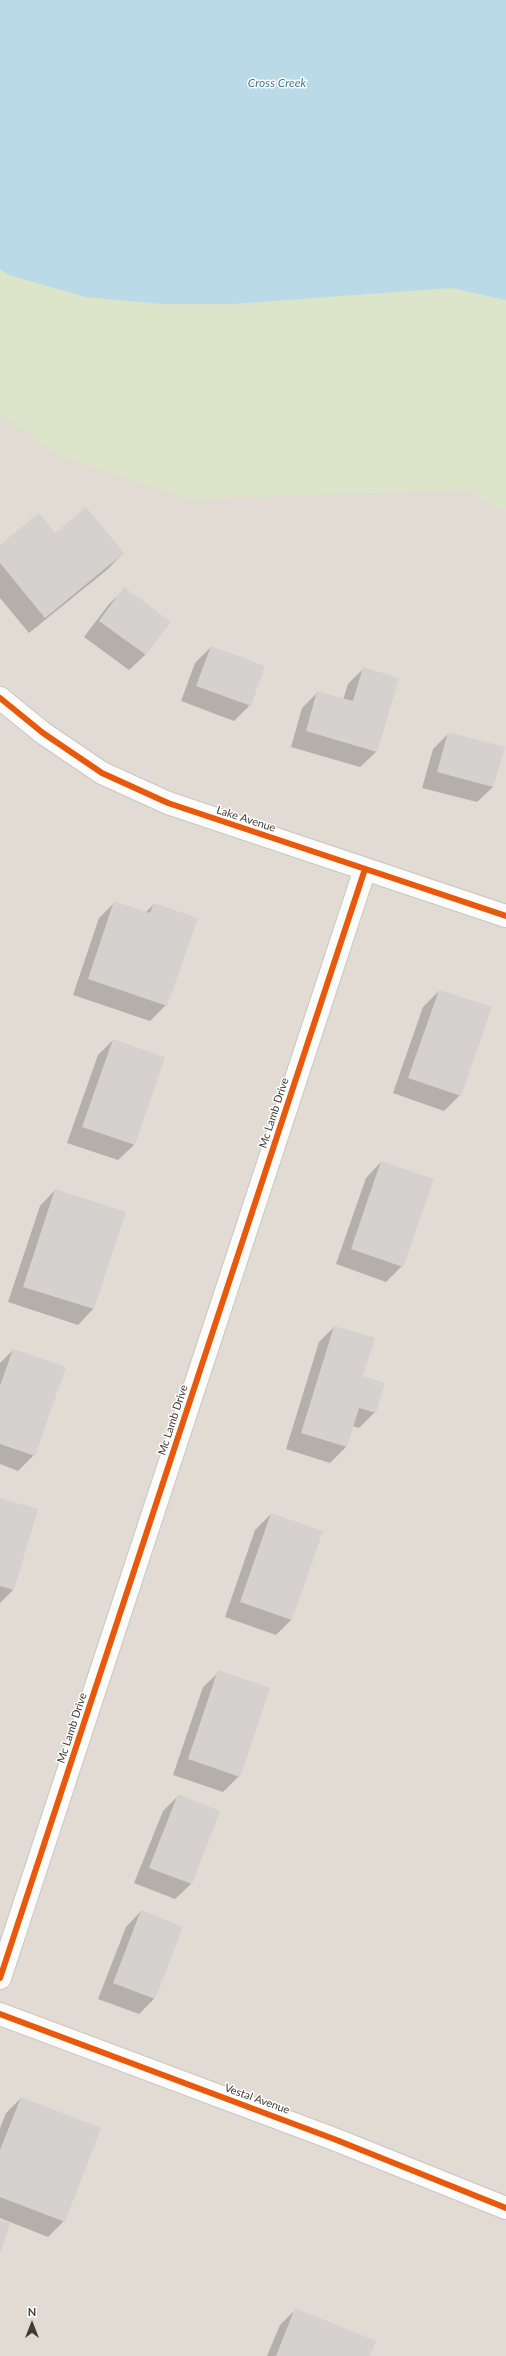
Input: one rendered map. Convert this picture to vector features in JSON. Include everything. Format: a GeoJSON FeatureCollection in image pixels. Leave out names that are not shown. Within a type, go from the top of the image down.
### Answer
{"type":"FeatureCollection","features":[{"type":"Feature","properties":{"kind":"street","name":"Lake Avenue"},"geometry":{"type":"LineString","coordinates":[[0,698],[43,733],[102,772],[168,803],[506,916]]}},
{"type":"Feature","properties":{"kind":"street","name":"Mc Lamb Drive"},"geometry":{"type":"LineString","coordinates":[[0,1978],[365,869]]}},
{"type":"Feature","properties":{"kind":"street","name":"Vestal Avenue"},"geometry":{"type":"LineString","coordinates":[[0,2014],[334,2138],[506,2208]]}},
{"type":"Feature","properties":{"kind":"shaded area"},"geometry":{"type":"Polygon","coordinates":[[[0,221],[506,512],[506,2356],[0,2356],[0,221]]]}},
{"type":"Feature","properties":{"kind":"green space"},"geometry":{"type":"Polygon","coordinates":[[[0,0],[506,0],[506,512],[468,490],[190,499],[58,456],[0,413],[0,0]]]}},
{"type":"Feature","properties":{"kind":"water","name":"Cross Creek"},"geometry":{"type":"Polygon","coordinates":[[[0,0],[506,0],[506,300],[451,288],[233,304],[163,304],[86,297],[9,275],[0,269],[0,0]]]}},
{"type":"Feature","properties":{"kind":"building"},"geometry":{"type":"Polygon","coordinates":[[[86,507],[124,553],[45,618],[0,563],[0,545],[39,513],[55,533],[86,507]]]}},
{"type":"Feature","properties":{"kind":"building"},"geometry":{"type":"Polygon","coordinates":[[[124,587],[171,622],[146,655],[99,621],[124,587]]]}},
{"type":"Feature","properties":{"kind":"building"},"geometry":{"type":"Polygon","coordinates":[[[211,646],[265,666],[251,706],[196,686],[211,646]]]}},
{"type":"Feature","properties":{"kind":"building"},"geometry":{"type":"Polygon","coordinates":[[[363,667],[399,678],[377,752],[306,731],[317,691],[353,701],[363,667]]]}},
{"type":"Feature","properties":{"kind":"building"},"geometry":{"type":"Polygon","coordinates":[[[448,732],[505,747],[493,787],[437,772],[448,732]]]}},
{"type":"Feature","properties":{"kind":"building"},"geometry":{"type":"Polygon","coordinates":[[[114,901],[150,913],[154,903],[198,918],[167,1006],[88,979],[114,901]]]}},
{"type":"Feature","properties":{"kind":"building"},"geometry":{"type":"Polygon","coordinates":[[[439,990],[492,1007],[461,1096],[408,1078],[439,990]]]}},
{"type":"Feature","properties":{"kind":"building"},"geometry":{"type":"Polygon","coordinates":[[[113,1039],[165,1057],[135,1145],[82,1127],[113,1039]]]}},
{"type":"Feature","properties":{"kind":"building"},"geometry":{"type":"Polygon","coordinates":[[[381,1161],[434,1179],[403,1267],[351,1249],[381,1161]]]}},
{"type":"Feature","properties":{"kind":"building"},"geometry":{"type":"Polygon","coordinates":[[[55,1189],[126,1212],[94,1309],[23,1287],[55,1189]]]}},
{"type":"Feature","properties":{"kind":"building"},"geometry":{"type":"Polygon","coordinates":[[[334,1326],[375,1338],[363,1376],[385,1383],[376,1413],[359,1408],[347,1447],[301,1433],[334,1326]]]}},
{"type":"Feature","properties":{"kind":"building"},"geometry":{"type":"Polygon","coordinates":[[[13,1349],[66,1367],[35,1456],[0,1444],[0,1386],[13,1349]]]}},
{"type":"Feature","properties":{"kind":"building"},"geometry":{"type":"Polygon","coordinates":[[[0,1498],[38,1509],[14,1590],[0,1586],[0,1498]]]}},
{"type":"Feature","properties":{"kind":"building"},"geometry":{"type":"Polygon","coordinates":[[[271,1513],[323,1531],[292,1620],[240,1602],[271,1513]]]}},
{"type":"Feature","properties":{"kind":"building"},"geometry":{"type":"Polygon","coordinates":[[[218,1670],[270,1688],[240,1777],[188,1759],[218,1670]]]}},
{"type":"Feature","properties":{"kind":"building"},"geometry":{"type":"Polygon","coordinates":[[[178,1794],[220,1811],[192,1884],[149,1868],[178,1794]]]}},
{"type":"Feature","properties":{"kind":"building"},"geometry":{"type":"Polygon","coordinates":[[[141,1910],[183,1927],[155,1999],[113,1983],[141,1910]]]}},
{"type":"Feature","properties":{"kind":"building"},"geometry":{"type":"Polygon","coordinates":[[[21,2097],[101,2128],[65,2222],[0,2197],[0,2150],[21,2097]]]}},
{"type":"Feature","properties":{"kind":"building"},"geometry":{"type":"Polygon","coordinates":[[[0,2220],[10,2223],[0,2254],[0,2220]]]}},
{"type":"Feature","properties":{"kind":"building"},"geometry":{"type":"Polygon","coordinates":[[[295,2308],[376,2341],[370,2356],[276,2356],[295,2308]]]}},
{"type":"Feature","properties":{"kind":"cycle path"},"geometry":{"type":"LineString","coordinates":[[0,698],[43,733],[102,773],[168,803],[506,916]]}},
{"type":"Feature","properties":{"kind":"cycle path"},"geometry":{"type":"LineString","coordinates":[[0,1978],[365,869]]}},
{"type":"Feature","properties":{"kind":"cycle path"},"geometry":{"type":"LineString","coordinates":[[0,2014],[334,2139],[506,2208]]}}]}
